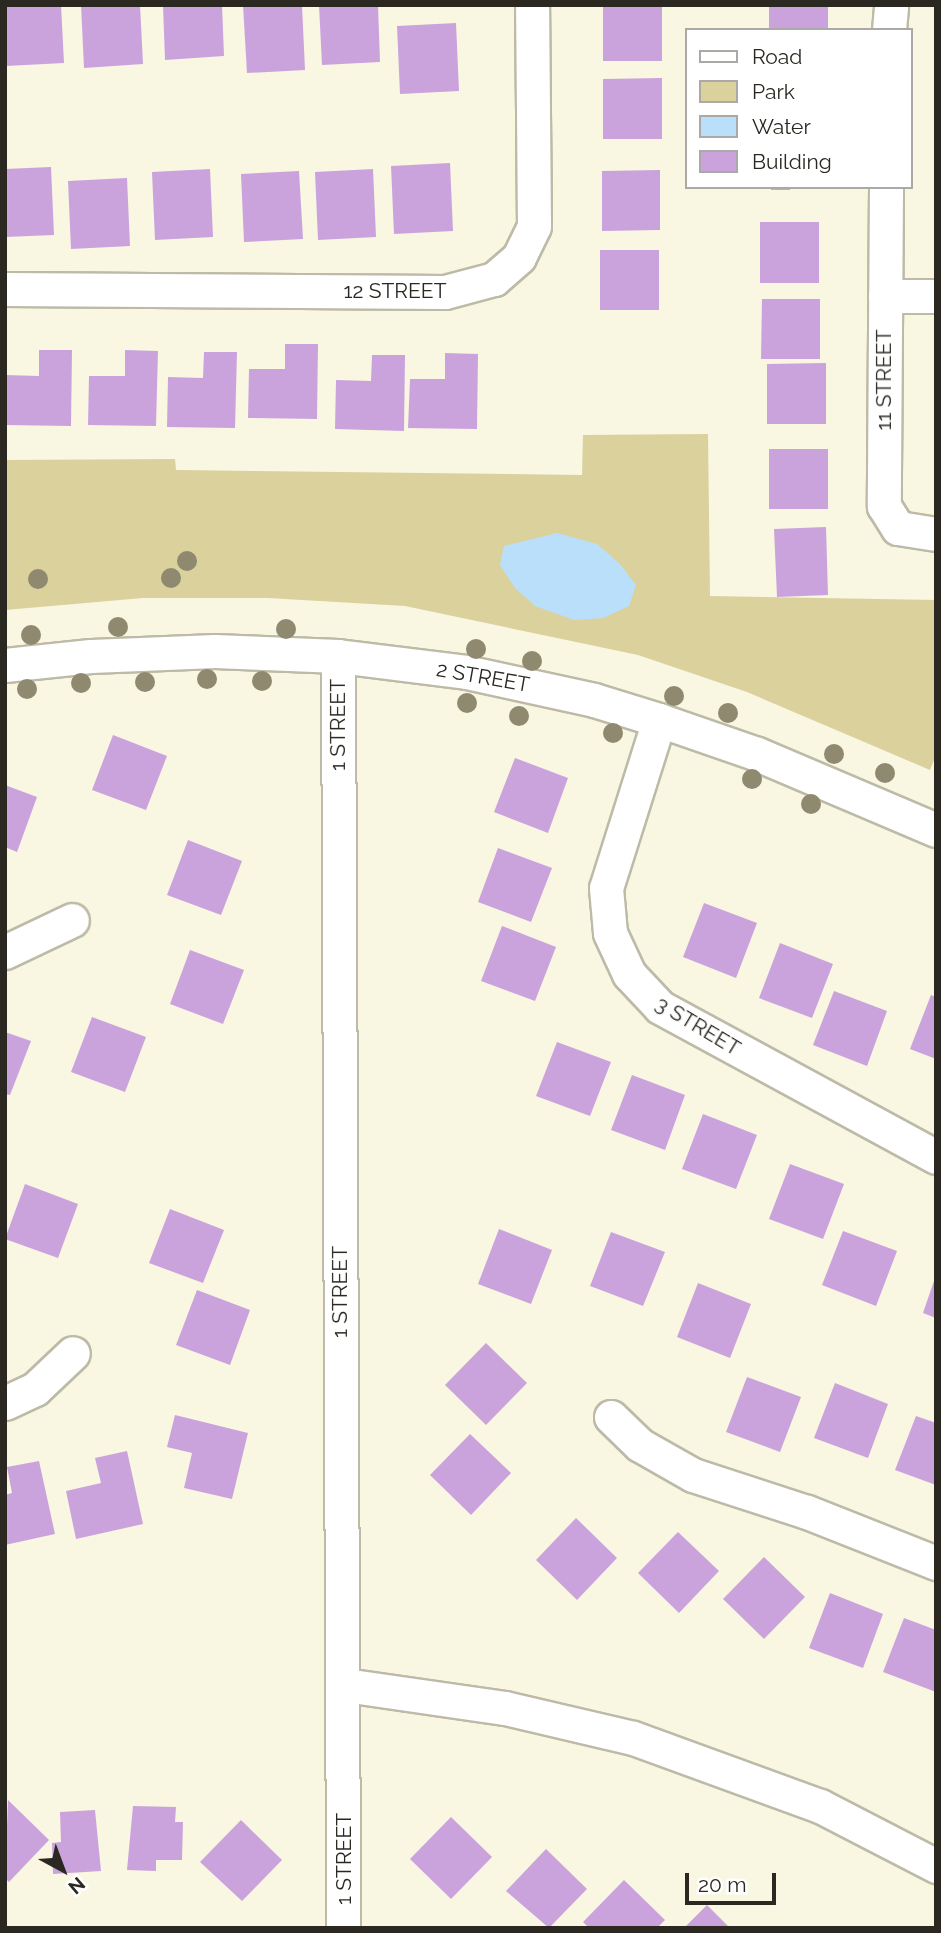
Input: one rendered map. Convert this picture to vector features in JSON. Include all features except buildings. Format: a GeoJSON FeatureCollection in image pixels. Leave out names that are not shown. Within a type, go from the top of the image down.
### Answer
{"type":"FeatureCollection","features":[{"type":"Feature","properties":{"kind":"street","name":"12 STREET"},"geometry":{"type":"LineString","coordinates":[[5,289],[445,292],[462,291],[494,279],[519,257],[534,226],[532,5]]}},
{"type":"Feature","properties":{"kind":"street"},"geometry":{"type":"LineString","coordinates":[[889,28],[891,5]]}},
{"type":"Feature","properties":{"kind":"street","name":"11 STREET"},"geometry":{"type":"LineString","coordinates":[[886,189],[884,506],[898,528],[936,534]]}},
{"type":"Feature","properties":{"kind":"street"},"geometry":{"type":"LineString","coordinates":[[885,296],[936,296]]}},
{"type":"Feature","properties":{"kind":"street","name":"2 STREET"},"geometry":{"type":"LineString","coordinates":[[5,666],[165,652],[338,656],[530,685],[659,720],[757,754],[936,830]]}},
{"type":"Feature","properties":{"kind":"street","name":"1 STREET"},"geometry":{"type":"LineString","coordinates":[[338,656],[345,1685],[343,1928]]}},
{"type":"Feature","properties":{"kind":"street","name":"3 STREET"},"geometry":{"type":"LineString","coordinates":[[659,720],[606,888],[610,933],[629,974],[652,999],[680,1018],[936,1157]]}},
{"type":"Feature","properties":{"kind":"street"},"geometry":{"type":"LineString","coordinates":[[5,952],[72,920]]}},
{"type":"Feature","properties":{"kind":"street"},"geometry":{"type":"LineString","coordinates":[[5,1403],[35,1389],[73,1353]]}},
{"type":"Feature","properties":{"kind":"street"},"geometry":{"type":"LineString","coordinates":[[611,1417],[640,1446],[693,1475],[807,1512],[936,1563]]}},
{"type":"Feature","properties":{"kind":"street"},"geometry":{"type":"LineString","coordinates":[[345,1685],[505,1708],[633,1738],[808,1801],[936,1866]]}},
{"type":"Feature","properties":{"kind":"green space"},"geometry":{"type":"Polygon","coordinates":[[[708,434],[710,596],[936,600],[936,755],[930,770],[747,692],[638,655],[405,606],[268,598],[143,598],[5,610],[5,460],[175,459],[176,470],[582,475],[583,435],[708,434]]]}},
{"type":"Feature","properties":{"kind":"water"},"geometry":{"type":"Polygon","coordinates":[[[557,533],[597,544],[619,563],[636,585],[629,606],[603,618],[574,620],[535,606],[515,588],[500,565],[504,546],[557,533]]]}}]}
